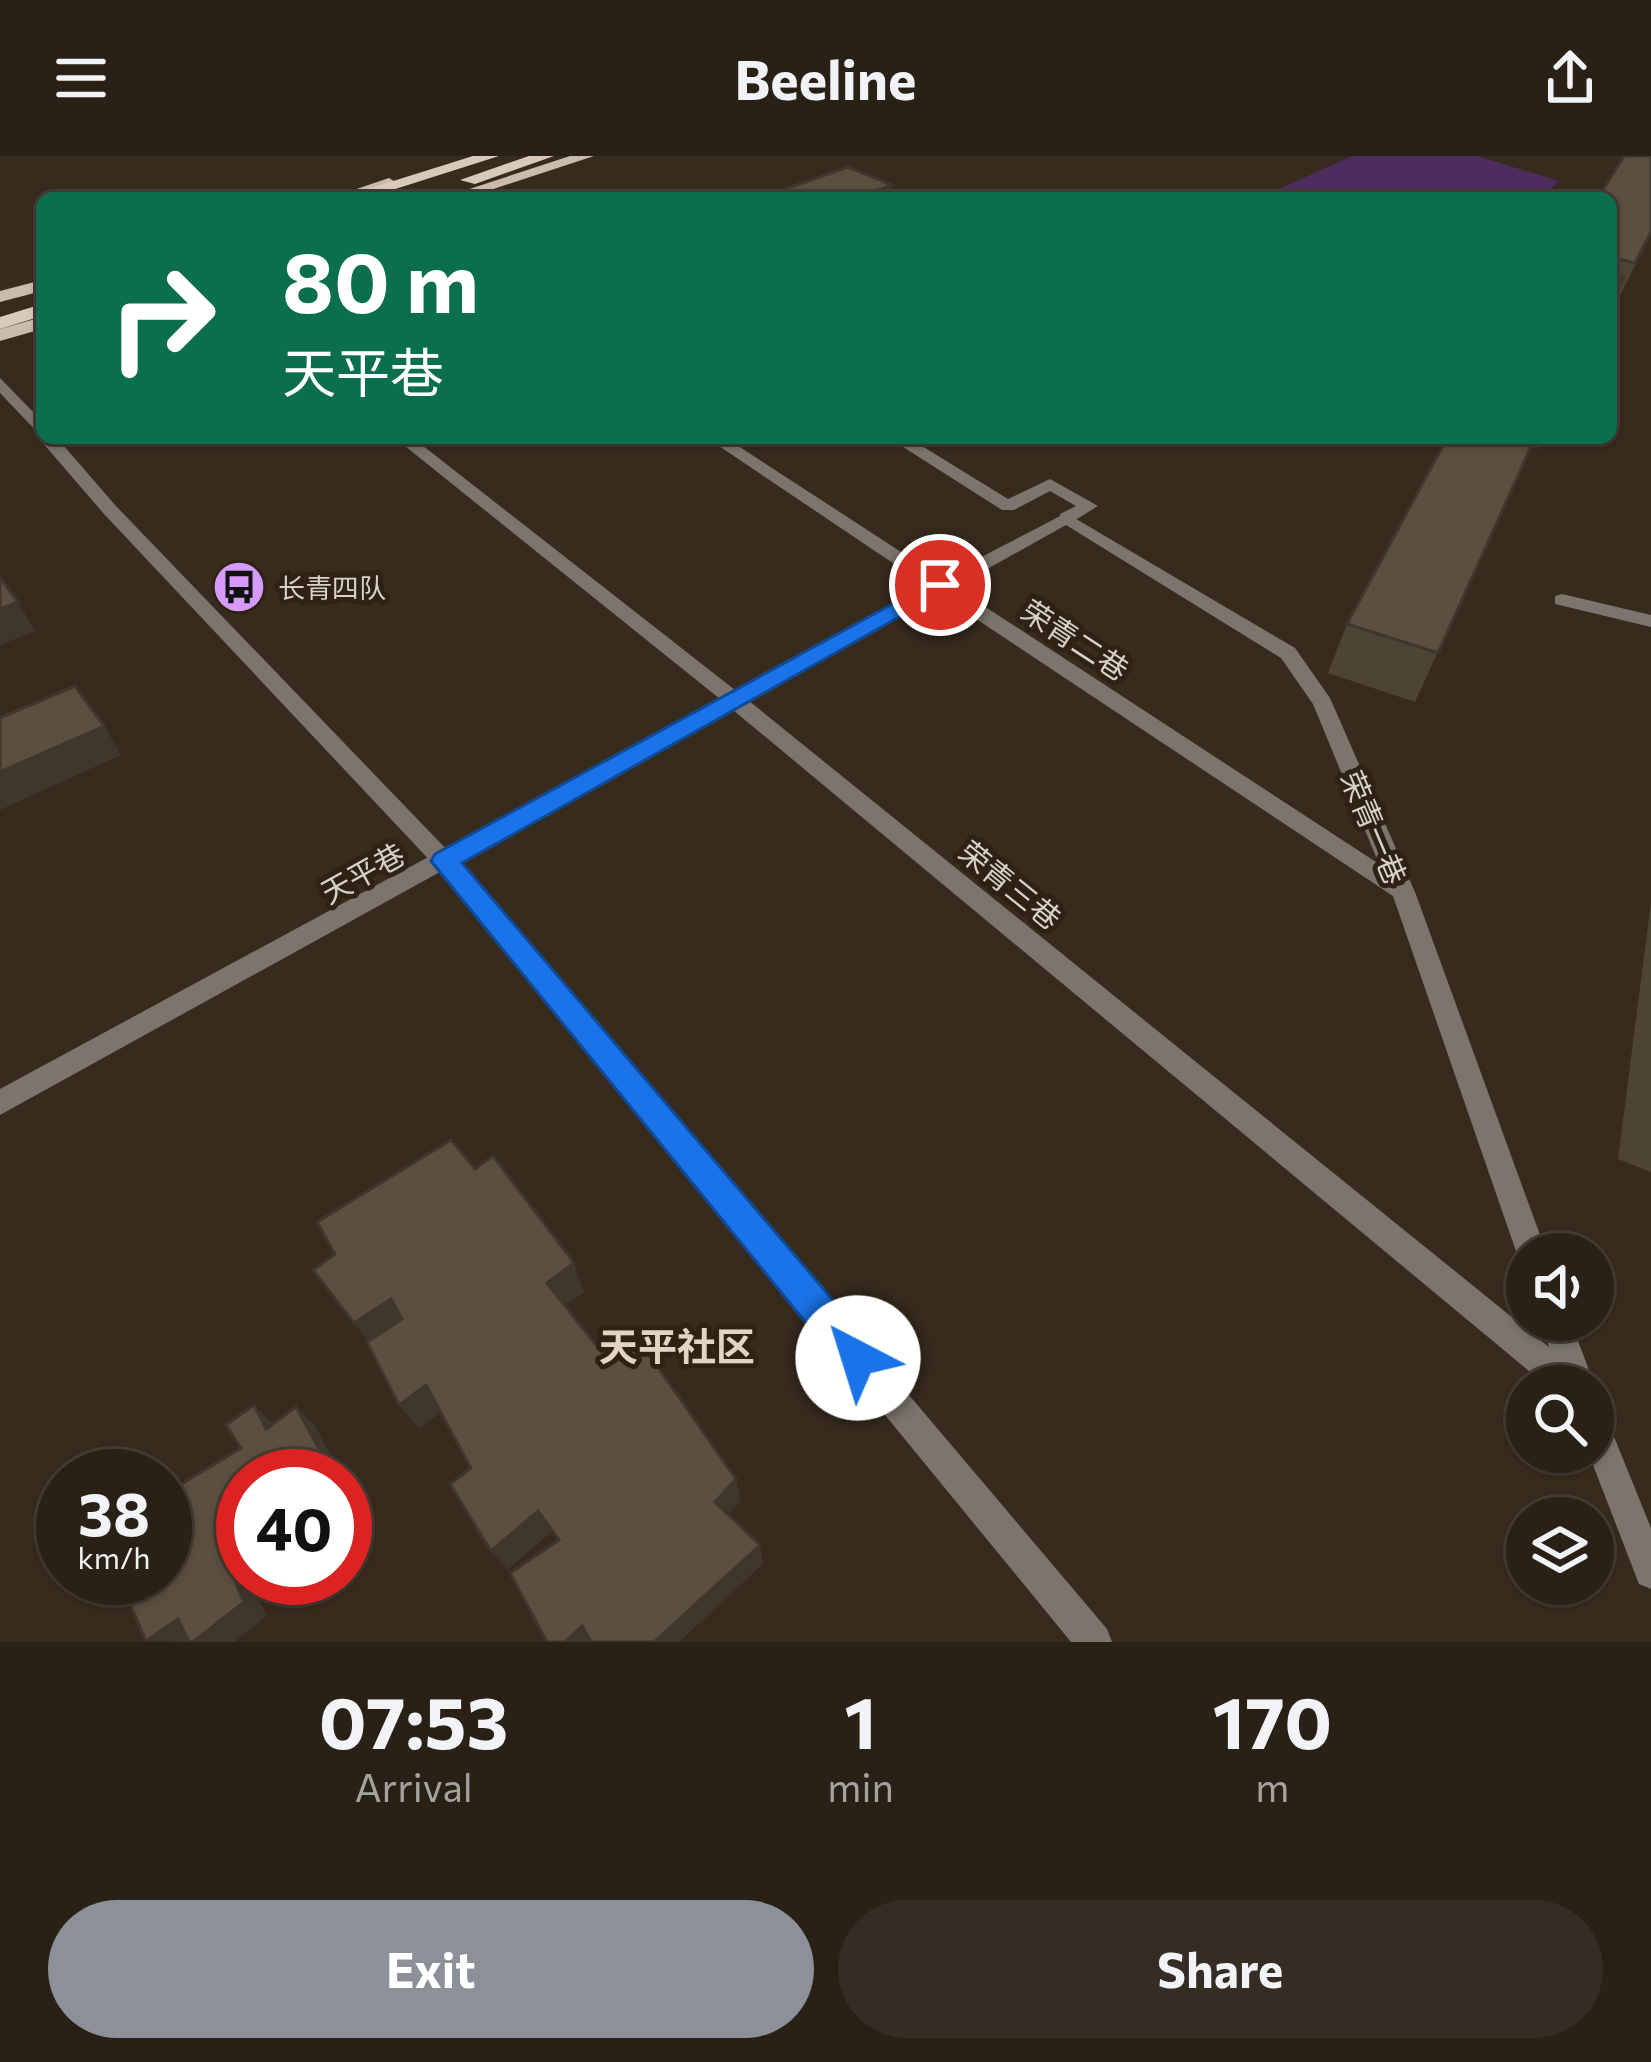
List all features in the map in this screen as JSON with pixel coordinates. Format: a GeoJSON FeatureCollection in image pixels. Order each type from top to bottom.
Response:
{"type":"FeatureCollection","features":[{"type":"Feature","properties":{"kind":"highway"},"geometry":{"type":"LineString","coordinates":[[368,192],[491,156]]}},
{"type":"Feature","properties":{"kind":"highway"},"geometry":{"type":"LineString","coordinates":[[429,192],[546,156]]}},
{"type":"Feature","properties":{"kind":"highway"},"geometry":{"type":"LineString","coordinates":[[0,299],[36,288]]}},
{"type":"Feature","properties":{"kind":"highway"},"geometry":{"type":"LineString","coordinates":[[0,323],[36,312]]}},
{"type":"Feature","properties":{"kind":"main road"},"geometry":{"type":"LineString","coordinates":[[358,192],[481,156]]}},
{"type":"Feature","properties":{"kind":"main road"},"geometry":{"type":"LineString","coordinates":[[469,192],[586,156]]}},
{"type":"Feature","properties":{"kind":"main road"},"geometry":{"type":"LineString","coordinates":[[0,335],[36,325]]}},
{"type":"Feature","properties":{"kind":"street"},"geometry":{"type":"LineString","coordinates":[[0,383],[36,425]]}},
{"type":"Feature","properties":{"kind":"street"},"geometry":{"type":"LineString","coordinates":[[53,444],[444,861],[1094,1642]]}},
{"type":"Feature","properties":{"kind":"street","name":"荣青三巷"},"geometry":{"type":"LineString","coordinates":[[411,444],[737,702],[1550,1365]]}},
{"type":"Feature","properties":{"kind":"street","name":"荣青二巷"},"geometry":{"type":"LineString","coordinates":[[724,444],[1403,892]]}},
{"type":"Feature","properties":{"kind":"street"},"geometry":{"type":"LineString","coordinates":[[907,444],[1008,506],[1049,484],[1089,506],[1066,518]]}},
{"type":"Feature","properties":{"kind":"street","name":"天平巷"},"geometry":{"type":"LineString","coordinates":[[0,1103],[1066,518]]}},
{"type":"Feature","properties":{"kind":"street","name":"荣青一巷"},"geometry":{"type":"LineString","coordinates":[[1066,518],[1288,653],[1323,703],[1403,892],[1525,1233]]}},
{"type":"Feature","properties":{"kind":"street"},"geometry":{"type":"LineString","coordinates":[[1562,600],[1651,621]]}},
{"type":"Feature","properties":{"kind":"street"},"geometry":{"type":"LineString","coordinates":[[1612,1473],[1651,1572]]}},
{"type":"Feature","properties":{"kind":"shaded area"},"geometry":{"type":"Polygon","coordinates":[[[1352,156],[1477,156],[1559,181],[1547,192],[1272,192],[1352,156]]]}},
{"type":"Feature","properties":{"kind":"building"},"geometry":{"type":"Polygon","coordinates":[[[1624,156],[1651,156],[1651,232],[1635,263],[1617,258],[1617,192],[1602,192],[1624,156]]]}},
{"type":"Feature","properties":{"kind":"building"},"geometry":{"type":"Polygon","coordinates":[[[848,167],[892,185],[873,192],[776,192],[848,167]]]}},
{"type":"Feature","properties":{"kind":"building"},"geometry":{"type":"Polygon","coordinates":[[[1444,444],[1532,444],[1438,653],[1347,624],[1444,444]]]}},
{"type":"Feature","properties":{"kind":"building"},"geometry":{"type":"Polygon","coordinates":[[[0,578],[18,602],[0,609],[0,578]]]}},
{"type":"Feature","properties":{"kind":"building"},"geometry":{"type":"Polygon","coordinates":[[[75,686],[104,726],[0,772],[0,718],[75,686]]]}},
{"type":"Feature","properties":{"kind":"building"},"geometry":{"type":"Polygon","coordinates":[[[451,1140],[475,1169],[493,1156],[574,1263],[547,1283],[611,1364],[641,1343],[736,1479],[715,1502],[760,1545],[654,1642],[591,1642],[582,1626],[565,1642],[547,1642],[510,1573],[559,1540],[538,1511],[491,1551],[450,1484],[471,1468],[426,1385],[399,1405],[367,1342],[402,1319],[391,1299],[354,1323],[313,1270],[335,1254],[317,1222],[451,1140]]]}},
{"type":"Feature","properties":{"kind":"building"},"geometry":{"type":"Polygon","coordinates":[[[254,1405],[266,1429],[296,1407],[319,1449],[239,1449],[226,1425],[254,1405]]]}},
{"type":"Feature","properties":{"kind":"building"},"geometry":{"type":"Polygon","coordinates":[[[216,1463],[216,1605],[240,1605],[193,1642],[178,1619],[146,1641],[131,1605],[192,1605],[192,1478],[216,1463]]]}},
{"type":"Feature","properties":{"kind":"place","name":"长青四队"},"geometry":{"type":"Point","coordinates":[239,587]}},
{"type":"Feature","properties":{"kind":"district","name":"天平社区"},"geometry":{"type":"Point","coordinates":[677,1345]}},
{"type":"Feature","properties":{"kind":"route"},"geometry":{"type":"LineString","coordinates":[[858,1358],[444,861],[940,585]]}}]}
